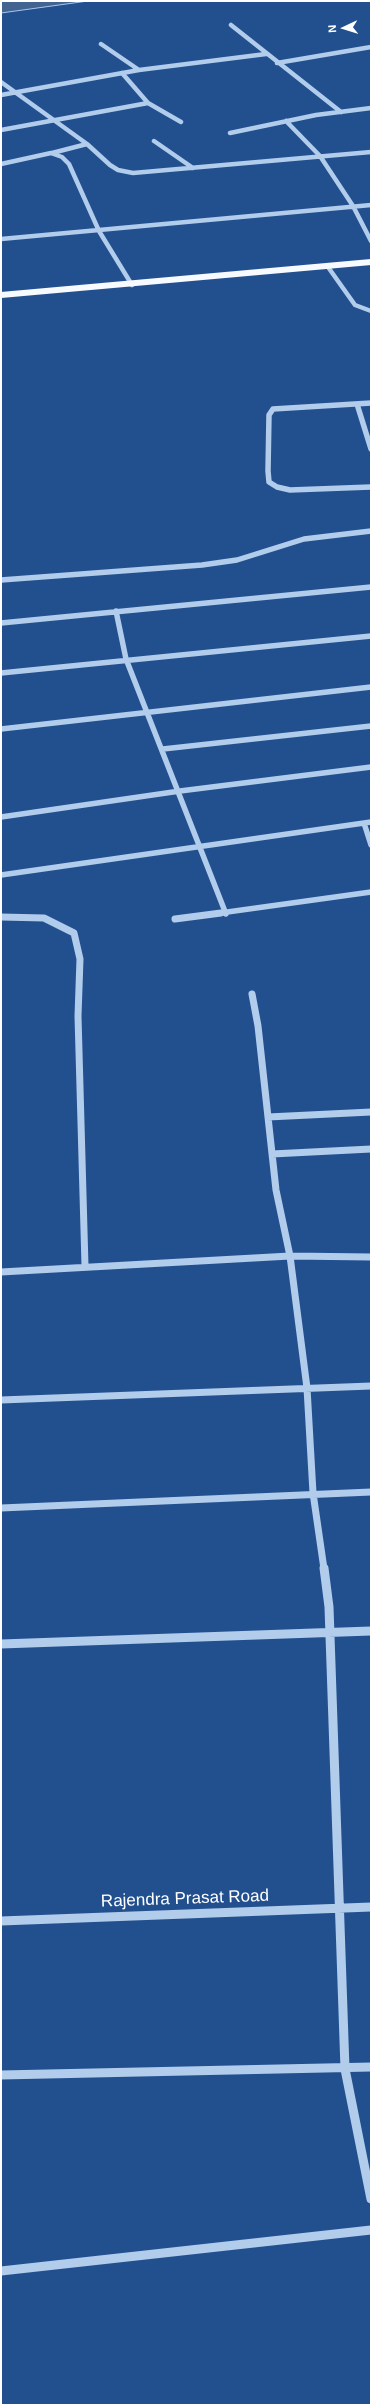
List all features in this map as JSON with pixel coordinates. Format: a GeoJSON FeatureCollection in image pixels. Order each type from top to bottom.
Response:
{"type":"FeatureCollection","features":[{"type":"Feature","properties":{"kind":"main road"},"geometry":{"type":"LineString","coordinates":[[1,295],[132,285],[371,262]]}},
{"type":"Feature","properties":{"kind":"street"},"geometry":{"type":"LineString","coordinates":[[231,25],[277,63],[341,112]]}},
{"type":"Feature","properties":{"kind":"street"},"geometry":{"type":"LineString","coordinates":[[101,44],[139,70]]}},
{"type":"Feature","properties":{"kind":"street"},"geometry":{"type":"LineString","coordinates":[[277,63],[371,47]]}},
{"type":"Feature","properties":{"kind":"street"},"geometry":{"type":"LineString","coordinates":[[1,95],[139,70],[266,54]]}},
{"type":"Feature","properties":{"kind":"street"},"geometry":{"type":"LineString","coordinates":[[122,73],[148,103],[181,122]]}},
{"type":"Feature","properties":{"kind":"street"},"geometry":{"type":"LineString","coordinates":[[1,82],[87,144],[118,170],[151,173],[371,152]]}},
{"type":"Feature","properties":{"kind":"street"},"geometry":{"type":"LineString","coordinates":[[1,130],[148,103]]}},
{"type":"Feature","properties":{"kind":"street"},"geometry":{"type":"LineString","coordinates":[[230,133],[286,121],[371,108]]}},
{"type":"Feature","properties":{"kind":"street"},"geometry":{"type":"LineString","coordinates":[[286,121],[320,156],[353,206],[371,240]]}},
{"type":"Feature","properties":{"kind":"street"},"geometry":{"type":"LineString","coordinates":[[154,141],[193,168]]}},
{"type":"Feature","properties":{"kind":"street"},"geometry":{"type":"LineString","coordinates":[[1,164],[87,144]]}},
{"type":"Feature","properties":{"kind":"street"},"geometry":{"type":"LineString","coordinates":[[51,153],[62,157],[69,164],[99,231],[132,285]]}},
{"type":"Feature","properties":{"kind":"street"},"geometry":{"type":"LineString","coordinates":[[1,239],[371,205]]}},
{"type":"Feature","properties":{"kind":"street"},"geometry":{"type":"LineString","coordinates":[[328,267],[355,305],[371,311]]}},
{"type":"Feature","properties":{"kind":"street"},"geometry":{"type":"LineString","coordinates":[[371,403],[273,409],[269,415],[269,482],[277,487],[290,490],[371,487]]}},
{"type":"Feature","properties":{"kind":"street"},"geometry":{"type":"LineString","coordinates":[[357,404],[371,448]]}},
{"type":"Feature","properties":{"kind":"street"},"geometry":{"type":"LineString","coordinates":[[1,580],[216,563],[254,556],[304,539],[371,531]]}},
{"type":"Feature","properties":{"kind":"street"},"geometry":{"type":"LineString","coordinates":[[1,623],[371,587]]}},
{"type":"Feature","properties":{"kind":"street"},"geometry":{"type":"LineString","coordinates":[[116,611],[126,658],[180,791],[226,914]]}},
{"type":"Feature","properties":{"kind":"street"},"geometry":{"type":"LineString","coordinates":[[1,673],[126,658],[371,636]]}},
{"type":"Feature","properties":{"kind":"street"},"geometry":{"type":"LineString","coordinates":[[1,728],[371,687]]}},
{"type":"Feature","properties":{"kind":"street"},"geometry":{"type":"LineString","coordinates":[[163,749],[371,726]]}},
{"type":"Feature","properties":{"kind":"street"},"geometry":{"type":"LineString","coordinates":[[1,817],[180,791],[371,767]]}},
{"type":"Feature","properties":{"kind":"street"},"geometry":{"type":"LineString","coordinates":[[1,875],[371,822]]}},
{"type":"Feature","properties":{"kind":"street"},"geometry":{"type":"LineString","coordinates":[[364,823],[371,845]]}},
{"type":"Feature","properties":{"kind":"street"},"geometry":{"type":"LineString","coordinates":[[175,920],[226,914],[371,892]]}},
{"type":"Feature","properties":{"kind":"street"},"geometry":{"type":"LineString","coordinates":[[1,917],[44,918],[74,933],[80,959],[78,1016],[85,1266]]}},
{"type":"Feature","properties":{"kind":"street"},"geometry":{"type":"LineString","coordinates":[[252,994],[258,1026],[279,1208],[290,1256],[307,1388],[312,1493],[331,1632],[345,2069],[371,2199]]}},
{"type":"Feature","properties":{"kind":"street"},"geometry":{"type":"LineString","coordinates":[[268,1117],[371,1112]]}},
{"type":"Feature","properties":{"kind":"street"},"geometry":{"type":"LineString","coordinates":[[272,1154],[371,1149]]}},
{"type":"Feature","properties":{"kind":"street"},"geometry":{"type":"LineString","coordinates":[[1,1272],[85,1266],[290,1256],[371,1257]]}},
{"type":"Feature","properties":{"kind":"street"},"geometry":{"type":"LineString","coordinates":[[1,1400],[371,1386]]}},
{"type":"Feature","properties":{"kind":"street"},"geometry":{"type":"LineString","coordinates":[[1,1508],[312,1493],[371,1492]]}},
{"type":"Feature","properties":{"kind":"street"},"geometry":{"type":"LineString","coordinates":[[1,1644],[371,1631]]}},
{"type":"Feature","properties":{"kind":"street","name":"Rajendra Prasat Road"},"geometry":{"type":"LineString","coordinates":[[1,1921],[371,1907]]}},
{"type":"Feature","properties":{"kind":"street"},"geometry":{"type":"LineString","coordinates":[[1,2075],[345,2069],[371,2067]]}},
{"type":"Feature","properties":{"kind":"street"},"geometry":{"type":"LineString","coordinates":[[1,2271],[371,2230]]}},
{"type":"Feature","properties":{"kind":"water"},"geometry":{"type":"Polygon","coordinates":[[[1,1],[88,1],[1,13],[1,1]]]}}]}
